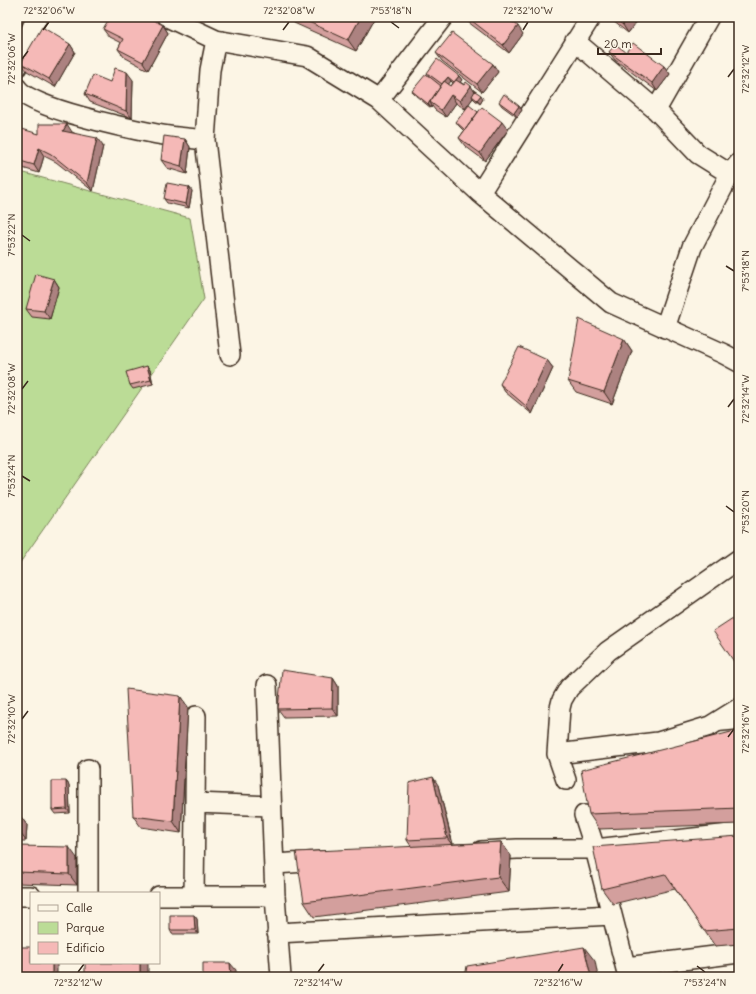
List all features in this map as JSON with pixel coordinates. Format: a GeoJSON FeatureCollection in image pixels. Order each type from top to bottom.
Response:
{"type":"FeatureCollection","features":[{"type":"Feature","properties":{"kind":"street"},"geometry":{"type":"LineString","coordinates":[[17,67],[37,17]]}},
{"type":"Feature","properties":{"kind":"street"},"geometry":{"type":"LineString","coordinates":[[167,17],[216,40],[307,56],[379,100],[480,192],[611,304],[739,362]]}},
{"type":"Feature","properties":{"kind":"street"},"geometry":{"type":"LineString","coordinates":[[379,100],[443,17]]}},
{"type":"Feature","properties":{"kind":"street"},"geometry":{"type":"LineString","coordinates":[[480,192],[574,41],[591,17]]}},
{"type":"Feature","properties":{"kind":"street"},"geometry":{"type":"LineString","coordinates":[[656,110],[709,17]]}},
{"type":"Feature","properties":{"kind":"street"},"geometry":{"type":"LineString","coordinates":[[216,40],[210,70],[205,140],[230,355]]}},
{"type":"Feature","properties":{"kind":"street"},"geometry":{"type":"LineString","coordinates":[[574,41],[656,110],[698,154],[734,168],[692,247],[665,328]]}},
{"type":"Feature","properties":{"kind":"street"},"geometry":{"type":"LineString","coordinates":[[17,88],[28,98],[66,113],[157,134],[205,140]]}},
{"type":"Feature","properties":{"kind":"street"},"geometry":{"type":"LineString","coordinates":[[566,780],[557,754],[560,708],[562,700],[569,688],[608,651],[739,559]]}},
{"type":"Feature","properties":{"kind":"street"},"geometry":{"type":"LineString","coordinates":[[266,685],[275,896],[281,977]]}},
{"type":"Feature","properties":{"kind":"street"},"geometry":{"type":"LineString","coordinates":[[557,754],[658,742],[710,726],[739,708]]}},
{"type":"Feature","properties":{"kind":"street"},"geometry":{"type":"LineString","coordinates":[[194,896],[196,716]]}},
{"type":"Feature","properties":{"kind":"street"},"geometry":{"type":"LineString","coordinates":[[88,769],[88,892]]}},
{"type":"Feature","properties":{"kind":"street"},"geometry":{"type":"LineString","coordinates":[[195,803],[271,806]]}},
{"type":"Feature","properties":{"kind":"street"},"geometry":{"type":"LineString","coordinates":[[584,815],[595,849],[627,972],[739,953]]}},
{"type":"Feature","properties":{"kind":"street"},"geometry":{"type":"LineString","coordinates":[[462,852],[517,849],[595,849],[739,833]]}},
{"type":"Feature","properties":{"kind":"street"},"geometry":{"type":"LineString","coordinates":[[274,864],[336,860]]}},
{"type":"Feature","properties":{"kind":"street"},"geometry":{"type":"LineString","coordinates":[[17,896],[30,896]]}},
{"type":"Feature","properties":{"kind":"street"},"geometry":{"type":"LineString","coordinates":[[160,896],[275,896]]}},
{"type":"Feature","properties":{"kind":"street"},"geometry":{"type":"LineString","coordinates":[[277,933],[612,915]]}},
{"type":"Feature","properties":{"kind":"lane"},"geometry":{"type":"LineString","coordinates":[[710,726],[739,724]]}},
{"type":"Feature","properties":{"kind":"green space"},"geometry":{"type":"Polygon","coordinates":[[[17,171],[190,218],[204,299],[17,567],[17,171]]]}},
{"type":"Feature","properties":{"kind":"building"},"geometry":{"type":"Polygon","coordinates":[[[110,17],[147,17],[163,25],[143,62],[118,49],[123,39],[103,29],[110,17]]]}},
{"type":"Feature","properties":{"kind":"building"},"geometry":{"type":"Polygon","coordinates":[[[298,17],[361,17],[348,40],[298,17]]]}},
{"type":"Feature","properties":{"kind":"building"},"geometry":{"type":"Polygon","coordinates":[[[467,17],[506,17],[518,26],[503,45],[467,17]]]}},
{"type":"Feature","properties":{"kind":"building"},"geometry":{"type":"Polygon","coordinates":[[[612,17],[629,17],[623,25],[612,17]]]}},
{"type":"Feature","properties":{"kind":"building"},"geometry":{"type":"Polygon","coordinates":[[[42,27],[70,44],[49,79],[21,63],[42,27]]]}},
{"type":"Feature","properties":{"kind":"building"},"geometry":{"type":"Polygon","coordinates":[[[452,33],[493,64],[477,84],[436,53],[452,33]]]}},
{"type":"Feature","properties":{"kind":"building"},"geometry":{"type":"Polygon","coordinates":[[[633,43],[664,66],[652,83],[609,52],[615,44],[626,52],[633,43]]]}},
{"type":"Feature","properties":{"kind":"building"},"geometry":{"type":"Polygon","coordinates":[[[437,59],[459,76],[454,82],[448,77],[442,84],[427,73],[437,59]]]}},
{"type":"Feature","properties":{"kind":"building"},"geometry":{"type":"Polygon","coordinates":[[[115,68],[127,72],[126,111],[85,94],[93,75],[110,82],[115,68]]]}},
{"type":"Feature","properties":{"kind":"building"},"geometry":{"type":"Polygon","coordinates":[[[426,74],[441,86],[428,104],[412,91],[426,74]]]}},
{"type":"Feature","properties":{"kind":"building"},"geometry":{"type":"Polygon","coordinates":[[[456,80],[464,85],[466,82],[471,86],[460,101],[451,95],[441,110],[430,102],[444,81],[451,86],[456,80]]]}},
{"type":"Feature","properties":{"kind":"building"},"geometry":{"type":"Polygon","coordinates":[[[475,91],[481,95],[477,100],[472,96],[475,91]]]}},
{"type":"Feature","properties":{"kind":"building"},"geometry":{"type":"Polygon","coordinates":[[[504,94],[519,106],[514,113],[499,102],[504,94]]]}},
{"type":"Feature","properties":{"kind":"building"},"geometry":{"type":"Polygon","coordinates":[[[469,105],[478,112],[465,130],[456,122],[469,105]]]}},
{"type":"Feature","properties":{"kind":"building"},"geometry":{"type":"Polygon","coordinates":[[[482,107],[502,122],[480,153],[459,138],[482,107]]]}},
{"type":"Feature","properties":{"kind":"building"},"geometry":{"type":"Polygon","coordinates":[[[39,124],[67,124],[63,131],[97,138],[87,183],[51,154],[39,148],[34,165],[17,160],[17,147],[22,129],[39,134],[39,124]]]}},
{"type":"Feature","properties":{"kind":"building"},"geometry":{"type":"Polygon","coordinates":[[[164,136],[185,139],[181,166],[161,160],[164,136]]]}},
{"type":"Feature","properties":{"kind":"building"},"geometry":{"type":"Polygon","coordinates":[[[167,183],[189,187],[186,204],[164,199],[167,183]]]}},
{"type":"Feature","properties":{"kind":"building"},"geometry":{"type":"Polygon","coordinates":[[[36,274],[54,279],[44,311],[26,309],[36,274]]]}},
{"type":"Feature","properties":{"kind":"building"},"geometry":{"type":"Polygon","coordinates":[[[579,319],[624,339],[604,392],[568,381],[579,319]]]}},
{"type":"Feature","properties":{"kind":"building"},"geometry":{"type":"Polygon","coordinates":[[[519,347],[547,360],[526,406],[500,384],[519,347]]]}},
{"type":"Feature","properties":{"kind":"building"},"geometry":{"type":"Polygon","coordinates":[[[147,366],[151,380],[130,385],[126,372],[147,366]]]}},
{"type":"Feature","properties":{"kind":"building"},"geometry":{"type":"Polygon","coordinates":[[[739,614],[739,660],[735,663],[713,631],[739,614]]]}},
{"type":"Feature","properties":{"kind":"building"},"geometry":{"type":"Polygon","coordinates":[[[282,670],[333,678],[332,708],[278,709],[282,670]]]}},
{"type":"Feature","properties":{"kind":"building"},"geometry":{"type":"Polygon","coordinates":[[[126,689],[180,696],[173,821],[133,816],[126,689]]]}},
{"type":"Feature","properties":{"kind":"building"},"geometry":{"type":"Polygon","coordinates":[[[739,730],[739,808],[589,814],[581,770],[739,730]]]}},
{"type":"Feature","properties":{"kind":"building"},"geometry":{"type":"Polygon","coordinates":[[[433,777],[447,838],[407,840],[409,783],[433,777]]]}},
{"type":"Feature","properties":{"kind":"building"},"geometry":{"type":"Polygon","coordinates":[[[52,781],[66,781],[67,809],[52,810],[52,781]]]}},
{"type":"Feature","properties":{"kind":"building"},"geometry":{"type":"Polygon","coordinates":[[[17,817],[21,817],[21,834],[17,833],[17,817]]]}},
{"type":"Feature","properties":{"kind":"building"},"geometry":{"type":"Polygon","coordinates":[[[739,836],[739,928],[704,931],[665,874],[602,889],[593,847],[739,836]]]}},
{"type":"Feature","properties":{"kind":"building"},"geometry":{"type":"Polygon","coordinates":[[[501,842],[498,877],[304,902],[296,852],[501,842]]]}},
{"type":"Feature","properties":{"kind":"building"},"geometry":{"type":"Polygon","coordinates":[[[17,846],[69,847],[69,874],[17,872],[17,846]]]}},
{"type":"Feature","properties":{"kind":"building"},"geometry":{"type":"Polygon","coordinates":[[[170,915],[194,915],[195,930],[170,930],[170,915]]]}},
{"type":"Feature","properties":{"kind":"building"},"geometry":{"type":"Polygon","coordinates":[[[17,947],[30,947],[30,964],[52,964],[52,977],[17,977],[17,947]]]}},
{"type":"Feature","properties":{"kind":"building"},"geometry":{"type":"Polygon","coordinates":[[[584,947],[591,977],[465,977],[467,966],[584,947]]]}},
{"type":"Feature","properties":{"kind":"building"},"geometry":{"type":"Polygon","coordinates":[[[203,963],[230,963],[231,977],[203,977],[203,963]]]}},
{"type":"Feature","properties":{"kind":"building"},"geometry":{"type":"Polygon","coordinates":[[[85,964],[140,964],[140,977],[85,977],[85,964]]]}}]}
